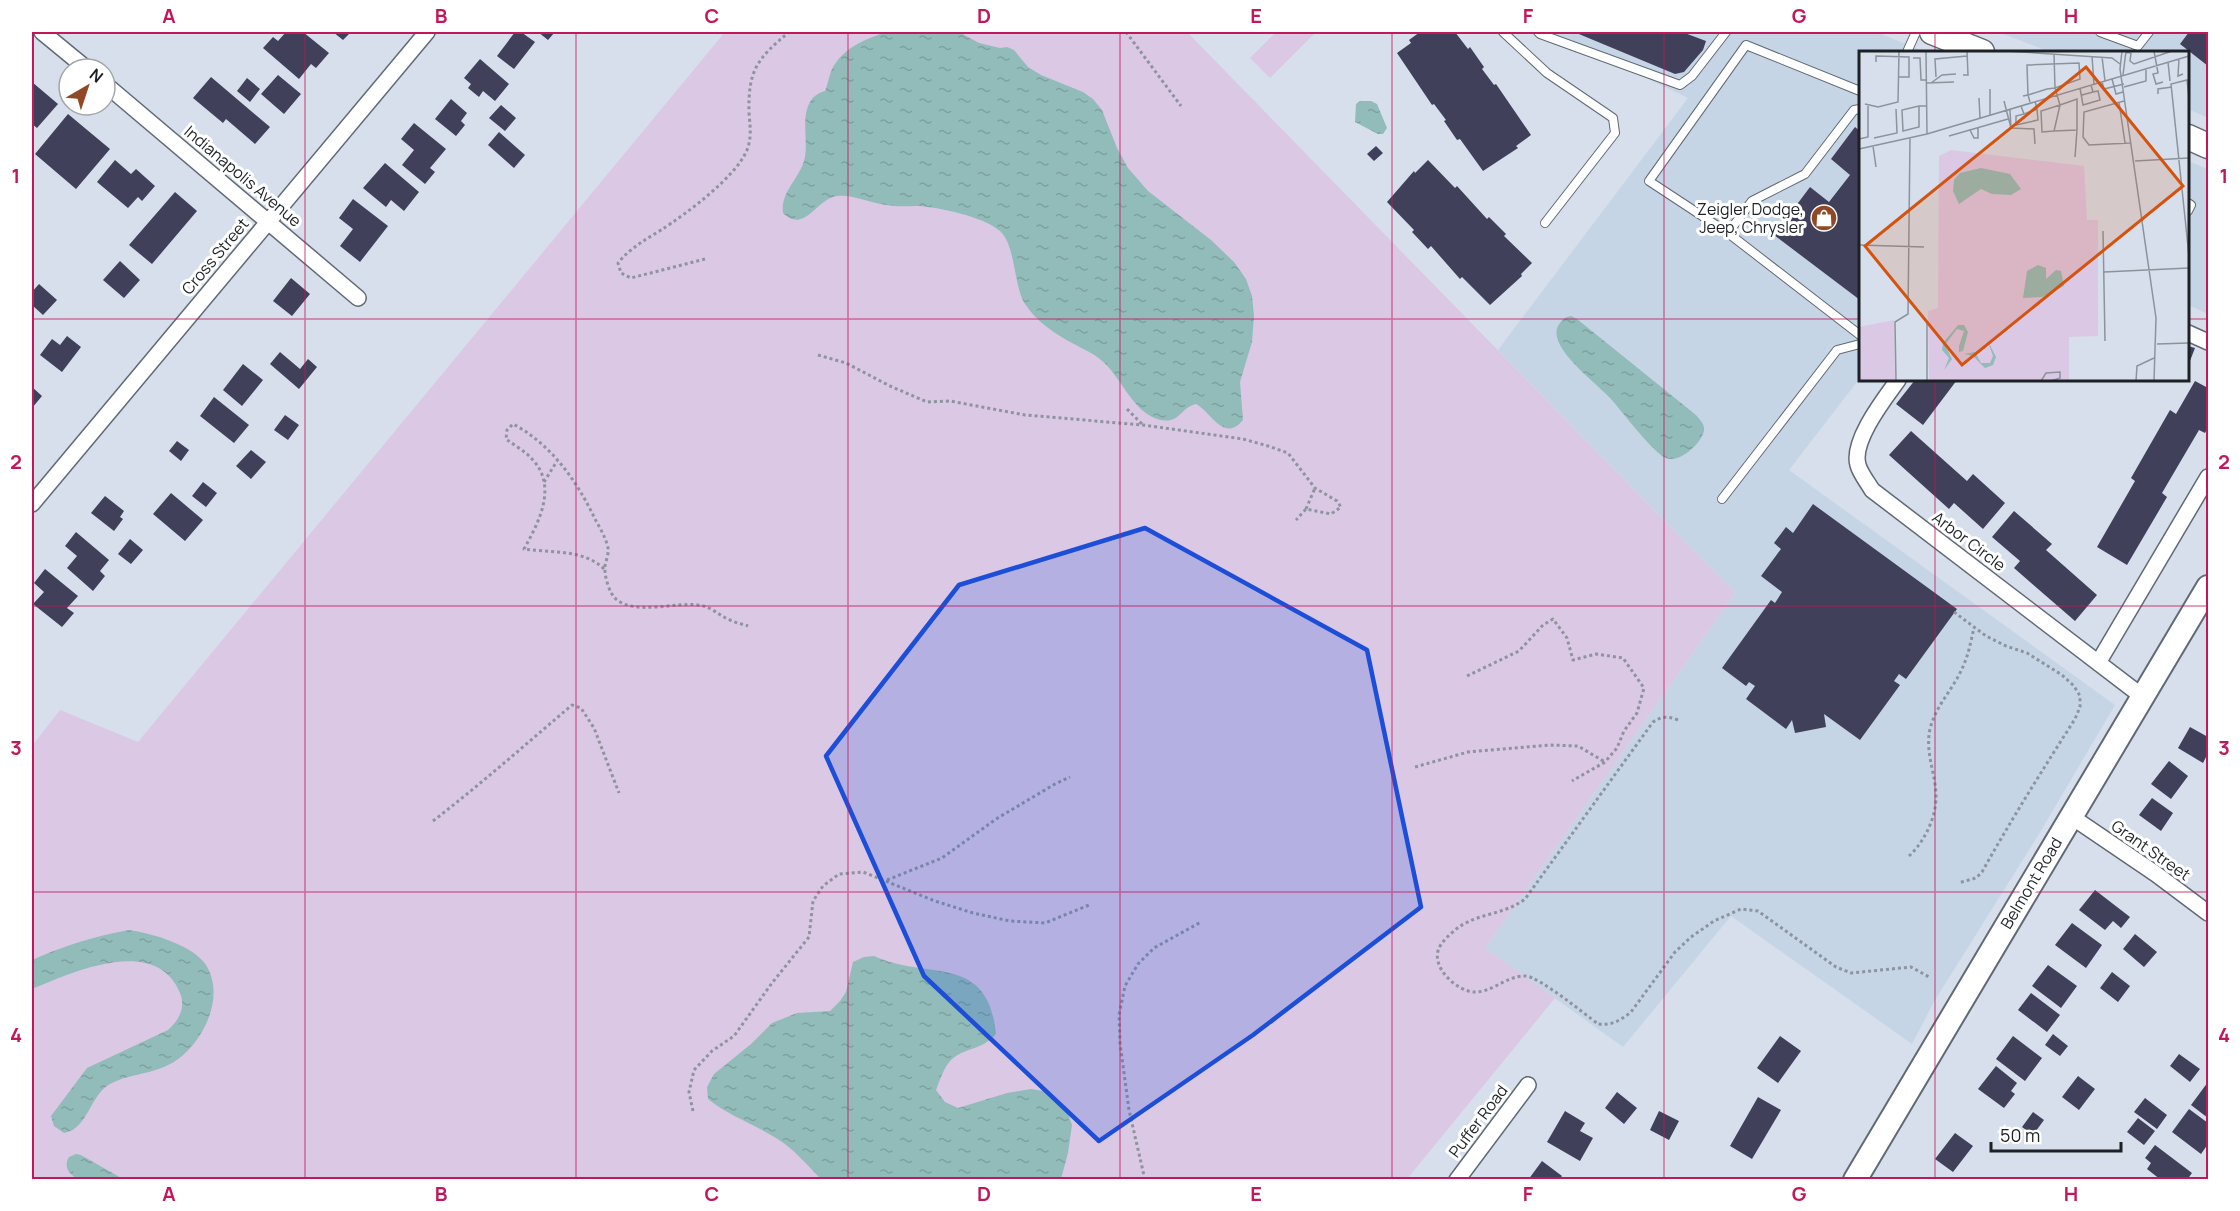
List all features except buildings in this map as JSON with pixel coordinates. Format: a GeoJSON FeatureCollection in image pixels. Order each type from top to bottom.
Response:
{"type":"FeatureCollection","features":[{"type":"Feature","properties":{"kind":"main road"},"geometry":{"type":"LineString","coordinates":[[1932,32],[1980,51]]}},
{"type":"Feature","properties":{"kind":"main road","name":"Belmont Road"},"geometry":{"type":"LineString","coordinates":[[1855,1179],[2208,587]]}},
{"type":"Feature","properties":{"kind":"street"},"geometry":{"type":"LineString","coordinates":[[42,32],[72,57]]}},
{"type":"Feature","properties":{"kind":"street","name":"Cross Street"},"geometry":{"type":"LineString","coordinates":[[32,504],[427,32]]}},
{"type":"Feature","properties":{"kind":"street","name":"Indianapolis Avenue"},"geometry":{"type":"LineString","coordinates":[[117,94],[358,298]]}},
{"type":"Feature","properties":{"kind":"street"},"geometry":{"type":"LineString","coordinates":[[2189,334],[2208,342]]}},
{"type":"Feature","properties":{"kind":"street","name":"Arbor Circle"},"geometry":{"type":"LineString","coordinates":[[1897,381],[1872,416],[1859,447],[1857,464],[1872,490],[2143,697]]}},
{"type":"Feature","properties":{"kind":"street"},"geometry":{"type":"LineString","coordinates":[[2098,663],[2208,477]]}},
{"type":"Feature","properties":{"kind":"street","name":"Grant Street"},"geometry":{"type":"LineString","coordinates":[[2072,817],[2156,874],[2208,913]]}},
{"type":"Feature","properties":{"kind":"street","name":"Puffer Road"},"geometry":{"type":"LineString","coordinates":[[1457,1179],[1528,1085]]}},
{"type":"Feature","properties":{"kind":"lane"},"geometry":{"type":"LineString","coordinates":[[1503,32],[1547,73],[1612,118],[1615,132],[1545,223]]}},
{"type":"Feature","properties":{"kind":"lane"},"geometry":{"type":"LineString","coordinates":[[1538,32],[1680,85],[1692,76],[1726,32]]}},
{"type":"Feature","properties":{"kind":"lane"},"geometry":{"type":"LineString","coordinates":[[1907,51],[1916,32]]}},
{"type":"Feature","properties":{"kind":"lane"},"geometry":{"type":"LineString","coordinates":[[2100,32],[2138,46],[2149,32]]}},
{"type":"Feature","properties":{"kind":"lane"},"geometry":{"type":"LineString","coordinates":[[1859,91],[1746,45],[1649,181],[1728,233],[1859,333]]}},
{"type":"Feature","properties":{"kind":"lane"},"geometry":{"type":"LineString","coordinates":[[1728,233],[1752,201],[1805,174],[1854,110],[1859,109]]}},
{"type":"Feature","properties":{"kind":"lane"},"geometry":{"type":"LineString","coordinates":[[1722,499],[1837,350],[1859,344]]}},
{"type":"Feature","properties":{"kind":"path"},"geometry":{"type":"LineString","coordinates":[[705,259],[631,278],[621,273],[618,263],[627,251],[688,211],[733,172],[747,150],[752,132],[750,113],[752,76],[756,65],[766,52],[789,32]]}},
{"type":"Feature","properties":{"kind":"path"},"geometry":{"type":"LineString","coordinates":[[1126,32],[1181,106]]}},
{"type":"Feature","properties":{"kind":"path"},"geometry":{"type":"LineString","coordinates":[[818,355],[846,363],[927,402],[950,401],[1025,415],[1143,425],[1243,440],[1288,453],[1315,489],[1336,501],[1341,507],[1331,514],[1306,509]]}},
{"type":"Feature","properties":{"kind":"path"},"geometry":{"type":"LineString","coordinates":[[1127,409],[1143,425]]}},
{"type":"Feature","properties":{"kind":"path"},"geometry":{"type":"LineString","coordinates":[[604,570],[609,550],[584,496],[572,477],[557,461],[527,432],[513,424],[507,430],[506,439],[532,459],[541,471],[544,482],[540,519],[524,549],[581,555],[596,561],[604,570],[612,593],[617,600],[633,605],[659,608],[684,604],[700,605],[713,609],[729,620],[748,626]]}},
{"type":"Feature","properties":{"kind":"path"},"geometry":{"type":"LineString","coordinates":[[544,482],[557,461]]}},
{"type":"Feature","properties":{"kind":"path"},"geometry":{"type":"LineString","coordinates":[[1296,519],[1306,509],[1315,489]]}},
{"type":"Feature","properties":{"kind":"path"},"geometry":{"type":"LineString","coordinates":[[1954,612],[1974,628],[2007,646],[2027,652],[2055,670],[2074,686],[2080,696],[2080,707],[2028,790],[2021,807],[1982,872],[1976,878],[1958,883]]}},
{"type":"Feature","properties":{"kind":"path"},"geometry":{"type":"LineString","coordinates":[[1467,676],[1519,651],[1543,625],[1553,619],[1567,638],[1573,660],[1596,654],[1623,658],[1644,688],[1637,713],[1624,731],[1617,748],[1605,762],[1572,781]]}},
{"type":"Feature","properties":{"kind":"path"},"geometry":{"type":"LineString","coordinates":[[1909,856],[1918,847],[1932,818],[1936,795],[1928,747],[1930,730],[1936,709],[1964,665],[1974,628]]}},
{"type":"Feature","properties":{"kind":"path"},"geometry":{"type":"LineString","coordinates":[[433,821],[572,705],[581,708],[594,728],[619,794]]}},
{"type":"Feature","properties":{"kind":"path"},"geometry":{"type":"LineString","coordinates":[[1678,720],[1661,717],[1653,722],[1525,899],[1508,908],[1471,920],[1445,939],[1438,951],[1438,964],[1447,978],[1461,988],[1473,992],[1489,990],[1513,979],[1527,976],[1544,985],[1598,1024],[1607,1025],[1622,1020],[1631,1012],[1675,952],[1691,937],[1714,921],[1740,909],[1758,911],[1836,967],[1851,973],[1911,967],[1931,978]]}},
{"type":"Feature","properties":{"kind":"path"},"geometry":{"type":"LineString","coordinates":[[1415,767],[1468,752],[1550,745],[1578,746],[1605,762]]}},
{"type":"Feature","properties":{"kind":"path"},"geometry":{"type":"LineString","coordinates":[[885,880],[942,858],[996,819],[1070,777]]}},
{"type":"Feature","properties":{"kind":"path"},"geometry":{"type":"LineString","coordinates":[[693,1111],[689,1092],[694,1070],[712,1051],[734,1036],[809,937],[813,901],[823,886],[839,874],[864,872],[963,910],[1010,921],[1045,923],[1089,905]]}},
{"type":"Feature","properties":{"kind":"path"},"geometry":{"type":"LineString","coordinates":[[1145,1179],[1129,1110],[1120,1043],[1119,1015],[1125,986],[1138,964],[1154,948],[1201,922]]}},
{"type":"Feature","properties":{"kind":"highlighted area"},"geometry":{"type":"Polygon","coordinates":[[[1145,528],[1367,650],[1421,907],[1253,1035],[1099,1141],[924,976],[826,756],[959,585],[1145,528]]]}},
{"type":"Feature","properties":{"kind":"shaded area"},"geometry":{"type":"Polygon","coordinates":[[[725,32],[1187,32],[1735,593],[1485,948],[1555,998],[1407,1179],[32,1179],[32,746],[60,710],[138,742],[725,32]]]}},
{"type":"Feature","properties":{"kind":"shaded area"},"geometry":{"type":"Polygon","coordinates":[[[1276,32],[1311,32],[1314,34],[1270,78],[1250,58],[1276,32]]]}},
{"type":"Feature","properties":{"kind":"shaded area"},"geometry":{"type":"Polygon","coordinates":[[[1548,32],[1876,32],[1924,51],[1859,51],[1859,379],[1789,470],[2115,705],[2039,834],[1935,1000],[1912,1044],[1731,916],[1623,1047],[1485,948],[1735,593],[1498,350],[1688,98],[1548,32]]]}},
{"type":"Feature","properties":{"kind":"shaded area"},"geometry":{"type":"Polygon","coordinates":[[[1998,32],[2208,32],[2208,118],[2189,109],[2189,51],[2047,51],[1998,32]]]}},
{"type":"Feature","properties":{"kind":"shaded area"},"geometry":{"type":"Polygon","coordinates":[[[2189,161],[2208,169],[2208,314],[2189,305],[2189,161]]]}},
{"type":"Feature","properties":{"kind":"water"},"geometry":{"type":"Polygon","coordinates":[[[887,32],[959,32],[979,43],[1000,48],[1007,47],[1014,50],[1028,67],[1041,75],[1083,92],[1093,99],[1102,110],[1117,148],[1128,168],[1148,191],[1211,240],[1234,262],[1246,279],[1252,296],[1254,316],[1252,342],[1240,382],[1243,420],[1236,426],[1224,427],[1196,404],[1170,420],[1165,421],[1148,415],[1133,401],[1115,375],[1101,360],[1053,332],[1030,310],[1021,296],[1012,255],[1005,238],[1000,231],[983,221],[937,208],[890,206],[843,196],[830,198],[798,220],[783,213],[785,198],[805,157],[805,122],[810,102],[825,91],[833,67],[846,52],[865,40],[887,32]]]}},
{"type":"Feature","properties":{"kind":"water"},"geometry":{"type":"Polygon","coordinates":[[[1360,101],[1371,101],[1377,104],[1387,128],[1383,134],[1378,134],[1355,122],[1356,104],[1360,101]]]}},
{"type":"Feature","properties":{"kind":"water"},"geometry":{"type":"Polygon","coordinates":[[[1571,316],[1696,415],[1703,424],[1704,431],[1699,442],[1689,452],[1671,459],[1660,455],[1610,398],[1573,363],[1564,352],[1556,332],[1562,320],[1571,316]]]}},
{"type":"Feature","properties":{"kind":"water"},"geometry":{"type":"Polygon","coordinates":[[[129,930],[171,941],[200,958],[206,965],[214,989],[210,1015],[198,1038],[182,1056],[165,1067],[110,1084],[97,1096],[79,1125],[64,1133],[54,1126],[51,1116],[87,1068],[168,1030],[182,1009],[182,998],[168,975],[153,965],[133,961],[112,962],[91,967],[32,989],[32,960],[79,942],[129,930]]]}},
{"type":"Feature","properties":{"kind":"water"},"geometry":{"type":"Polygon","coordinates":[[[874,956],[894,963],[952,974],[968,980],[981,991],[991,1008],[996,1034],[985,1043],[951,1060],[936,1090],[945,1102],[958,1108],[1007,1093],[1031,1089],[1049,1092],[1066,1108],[1072,1125],[1061,1179],[821,1179],[783,1142],[708,1099],[707,1087],[714,1074],[751,1044],[772,1023],[797,1013],[830,1011],[846,992],[853,962],[874,956]]]}},
{"type":"Feature","properties":{"kind":"water"},"geometry":{"type":"Polygon","coordinates":[[[76,1154],[123,1179],[77,1179],[67,1167],[69,1157],[76,1154]]]}},
{"type":"Feature","properties":{"kind":"place","name":"Zeigler Dodge, Jeep, Chrysler"},"geometry":{"type":"Point","coordinates":[1824,218]}}]}
